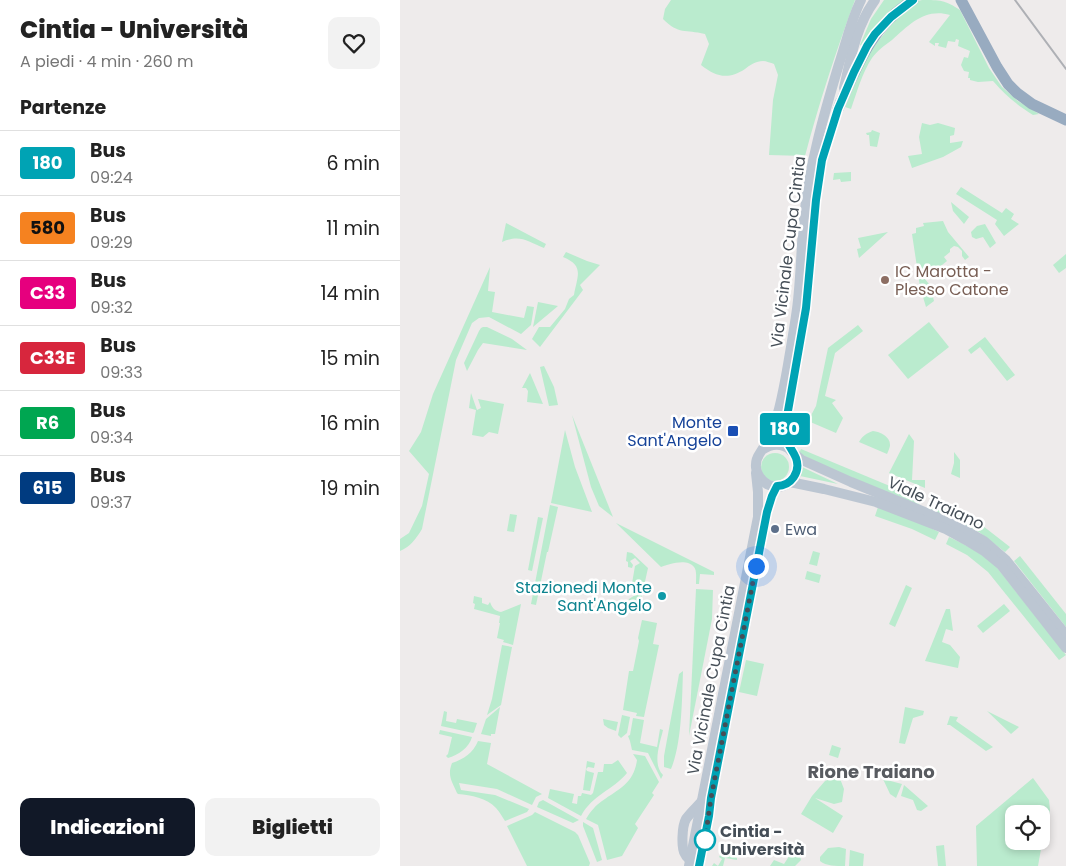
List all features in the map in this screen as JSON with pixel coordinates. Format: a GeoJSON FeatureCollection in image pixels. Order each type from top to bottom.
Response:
{"type":"FeatureCollection","features":[{"type":"Feature","properties":{"kind":"highway"},"geometry":{"type":"LineString","coordinates":[[838,109],[870,41],[891,17],[913,0]]}},
{"type":"Feature","properties":{"kind":"highway"},"geometry":{"type":"LineString","coordinates":[[960,0],[1004,79],[1021,97],[1066,120]]}},
{"type":"Feature","properties":{"kind":"main road","name":"Via Vicinale Cupa Cintia"},"geometry":{"type":"LineString","coordinates":[[762,450],[775,426],[782,398],[797,308],[804,218],[813,160],[853,18],[861,0]]}},
{"type":"Feature","properties":{"kind":"main road","name":"Via Vicinale Cupa Cintia"},"geometry":{"type":"LineString","coordinates":[[792,451],[784,435],[806,308],[812,231],[822,160],[838,109],[856,38],[863,19],[875,0]]}},
{"type":"Feature","properties":{"kind":"main road"},"geometry":{"type":"LineString","coordinates":[[804,218],[813,223],[812,231]]}},
{"type":"Feature","properties":{"kind":"main road"},"geometry":{"type":"LineString","coordinates":[[774,445],[783,446],[792,451],[797,459],[798,467],[796,475],[790,482],[782,486],[772,486],[759,477],[756,463],[757,456],[762,450],[774,445]]}},
{"type":"Feature","properties":{"kind":"main road","name":"Viale Traiano"},"geometry":{"type":"LineString","coordinates":[[792,451],[802,460],[948,526],[966,540],[1003,562],[1066,635]]}},
{"type":"Feature","properties":{"kind":"main road","name":"Via Vicinale Cupa Cintia"},"geometry":{"type":"LineString","coordinates":[[700,806],[758,516],[756,470]]}},
{"type":"Feature","properties":{"kind":"main road","name":"Viale Traiano"},"geometry":{"type":"LineString","coordinates":[[790,482],[919,514]]}},
{"type":"Feature","properties":{"kind":"main road","name":"Via Vicinale Cupa Cintia"},"geometry":{"type":"LineString","coordinates":[[693,864],[709,816],[767,512],[777,486]]}},
{"type":"Feature","properties":{"kind":"main road","name":"Viale Traiano"},"geometry":{"type":"LineString","coordinates":[[1003,562],[1066,648]]}},
{"type":"Feature","properties":{"kind":"main road"},"geometry":{"type":"LineString","coordinates":[[693,864],[684,854],[682,844],[684,823],[700,806],[709,816]]}},
{"type":"Feature","properties":{"kind":"green space"},"geometry":{"type":"Polygon","coordinates":[[[671,0],[855,0],[828,77],[805,156],[769,155],[773,100],[778,75],[774,64],[764,61],[758,62],[728,76],[722,76],[706,69],[701,65],[709,44],[705,34],[682,31],[663,19],[665,9],[671,0]]]}},
{"type":"Feature","properties":{"kind":"green space"},"geometry":{"type":"Polygon","coordinates":[[[884,0],[905,0],[862,46],[860,45],[871,19],[884,0]]]}},
{"type":"Feature","properties":{"kind":"green space"},"geometry":{"type":"Polygon","coordinates":[[[922,0],[942,1],[960,10],[989,68],[1002,87],[1018,101],[1039,114],[1033,115],[1021,107],[993,81],[978,82],[970,80],[968,78],[969,72],[964,71],[961,65],[964,57],[968,58],[970,51],[958,46],[959,40],[956,39],[955,42],[948,41],[946,48],[938,46],[939,43],[935,43],[935,46],[929,42],[950,15],[941,13],[918,19],[879,51],[865,70],[851,109],[845,107],[868,54],[899,15],[922,0]]]}},
{"type":"Feature","properties":{"kind":"green space"},"geometry":{"type":"Polygon","coordinates":[[[922,123],[930,125],[938,123],[955,128],[954,135],[950,136],[950,143],[963,141],[961,147],[943,157],[912,168],[908,156],[922,154],[919,137],[922,123]]]}},
{"type":"Feature","properties":{"kind":"green space"},"geometry":{"type":"Polygon","coordinates":[[[872,130],[880,133],[877,147],[870,146],[869,135],[866,133],[872,130]]]}},
{"type":"Feature","properties":{"kind":"green space"},"geometry":{"type":"Polygon","coordinates":[[[851,172],[851,181],[841,182],[840,179],[833,180],[834,173],[851,172]]]}},
{"type":"Feature","properties":{"kind":"green space"},"geometry":{"type":"Polygon","coordinates":[[[961,187],[1002,213],[1006,208],[1014,214],[1011,219],[1019,224],[1004,236],[995,224],[997,220],[956,194],[961,187]]]}},
{"type":"Feature","properties":{"kind":"green space"},"geometry":{"type":"Polygon","coordinates":[[[951,202],[969,217],[964,224],[953,211],[951,202]]]}},
{"type":"Feature","properties":{"kind":"green space"},"geometry":{"type":"Polygon","coordinates":[[[943,221],[948,232],[969,257],[965,260],[962,256],[962,251],[954,246],[944,257],[947,261],[927,277],[923,271],[920,273],[929,284],[925,291],[928,296],[933,297],[934,301],[926,307],[920,287],[912,234],[916,233],[916,228],[924,226],[923,223],[943,221]]]}},
{"type":"Feature","properties":{"kind":"green space"},"geometry":{"type":"Polygon","coordinates":[[[506,223],[546,244],[544,248],[519,239],[502,242],[506,223]]]}},
{"type":"Feature","properties":{"kind":"green space"},"geometry":{"type":"Polygon","coordinates":[[[985,224],[996,243],[990,248],[983,237],[976,239],[972,237],[971,232],[977,226],[985,224]]]}},
{"type":"Feature","properties":{"kind":"green space"},"geometry":{"type":"Polygon","coordinates":[[[888,232],[859,258],[857,249],[861,248],[858,238],[888,232]]]}},
{"type":"Feature","properties":{"kind":"green space"},"geometry":{"type":"Polygon","coordinates":[[[566,252],[600,265],[580,285],[583,290],[540,347],[532,339],[539,327],[550,327],[565,309],[569,299],[574,295],[578,272],[570,260],[563,257],[566,252]]]}},
{"type":"Feature","properties":{"kind":"green space"},"geometry":{"type":"Polygon","coordinates":[[[1066,254],[1066,268],[1059,273],[1053,265],[1066,254]]]}},
{"type":"Feature","properties":{"kind":"green space"},"geometry":{"type":"Polygon","coordinates":[[[490,267],[488,291],[495,292],[492,312],[524,318],[527,306],[534,307],[531,325],[521,334],[489,317],[479,318],[472,323],[456,360],[422,529],[407,547],[400,551],[400,539],[409,533],[422,506],[429,474],[409,451],[421,432],[433,394],[490,267]]]}},
{"type":"Feature","properties":{"kind":"green space"},"geometry":{"type":"Polygon","coordinates":[[[538,302],[558,306],[533,327],[538,302]]]}},
{"type":"Feature","properties":{"kind":"green space"},"geometry":{"type":"Polygon","coordinates":[[[929,322],[949,347],[908,379],[888,355],[929,322]]]}},
{"type":"Feature","properties":{"kind":"green space"},"geometry":{"type":"Polygon","coordinates":[[[858,325],[863,331],[835,353],[825,396],[836,400],[832,403],[843,418],[836,433],[808,421],[816,406],[828,348],[858,325]]]}},
{"type":"Feature","properties":{"kind":"green space"},"geometry":{"type":"Polygon","coordinates":[[[483,327],[487,327],[512,339],[527,350],[483,343],[467,371],[464,363],[479,331],[483,327]]]}},
{"type":"Feature","properties":{"kind":"green space"},"geometry":{"type":"Polygon","coordinates":[[[985,337],[1015,375],[1007,381],[980,347],[971,354],[968,350],[985,337]]]}},
{"type":"Feature","properties":{"kind":"green space"},"geometry":{"type":"Polygon","coordinates":[[[544,366],[554,387],[558,405],[549,406],[540,367],[544,366]]]}},
{"type":"Feature","properties":{"kind":"green space"},"geometry":{"type":"Polygon","coordinates":[[[530,373],[543,404],[527,402],[528,391],[526,388],[522,388],[530,373]]]}},
{"type":"Feature","properties":{"kind":"green space"},"geometry":{"type":"Polygon","coordinates":[[[471,393],[477,410],[481,408],[478,399],[504,404],[498,434],[489,432],[483,437],[472,435],[476,410],[469,408],[471,393]]]}},
{"type":"Feature","properties":{"kind":"green space"},"geometry":{"type":"Polygon","coordinates":[[[572,415],[613,517],[599,506],[591,487],[572,415]]]}},
{"type":"Feature","properties":{"kind":"green space"},"geometry":{"type":"Polygon","coordinates":[[[565,430],[575,467],[592,512],[551,503],[565,430]]]}},
{"type":"Feature","properties":{"kind":"green space"},"geometry":{"type":"Polygon","coordinates":[[[873,431],[881,433],[890,442],[887,454],[859,442],[865,435],[873,431]]]}},
{"type":"Feature","properties":{"kind":"green space"},"geometry":{"type":"Polygon","coordinates":[[[909,434],[914,441],[912,480],[925,480],[925,488],[889,473],[909,434]]]}},
{"type":"Feature","properties":{"kind":"green space"},"geometry":{"type":"Polygon","coordinates":[[[801,449],[921,499],[919,505],[826,467],[799,453],[801,449]]]}},
{"type":"Feature","properties":{"kind":"green space"},"geometry":{"type":"Polygon","coordinates":[[[954,452],[960,460],[960,478],[951,474],[954,452]]]}},
{"type":"Feature","properties":{"kind":"green space"},"geometry":{"type":"Polygon","coordinates":[[[775,453],[785,457],[789,467],[785,477],[775,481],[765,477],[761,467],[765,457],[775,453]]]}},
{"type":"Feature","properties":{"kind":"green space"},"geometry":{"type":"Polygon","coordinates":[[[802,467],[838,484],[800,476],[802,467]]]}},
{"type":"Feature","properties":{"kind":"green space"},"geometry":{"type":"Polygon","coordinates":[[[929,503],[983,526],[1010,547],[1005,552],[979,532],[927,509],[929,503]]]}},
{"type":"Feature","properties":{"kind":"green space"},"geometry":{"type":"Polygon","coordinates":[[[550,505],[558,507],[536,605],[531,604],[550,505]]]}},
{"type":"Feature","properties":{"kind":"green space"},"geometry":{"type":"Polygon","coordinates":[[[878,507],[939,532],[935,540],[912,529],[875,516],[878,507]]]}},
{"type":"Feature","properties":{"kind":"green space"},"geometry":{"type":"Polygon","coordinates":[[[510,514],[517,515],[514,532],[507,531],[510,514]]]}},
{"type":"Feature","properties":{"kind":"green space"},"geometry":{"type":"Polygon","coordinates":[[[538,517],[543,518],[532,571],[528,570],[538,517]]]}},
{"type":"Feature","properties":{"kind":"green space"},"geometry":{"type":"Polygon","coordinates":[[[616,523],[714,572],[714,575],[700,574],[699,584],[696,584],[696,570],[691,564],[678,562],[661,567],[616,523]]]}},
{"type":"Feature","properties":{"kind":"green space"},"geometry":{"type":"Polygon","coordinates":[[[949,537],[995,565],[1066,655],[1059,660],[988,572],[967,555],[946,544],[949,537]]]}},
{"type":"Feature","properties":{"kind":"green space"},"geometry":{"type":"Polygon","coordinates":[[[813,551],[820,553],[817,566],[809,564],[813,551]]]}},
{"type":"Feature","properties":{"kind":"green space"},"geometry":{"type":"Polygon","coordinates":[[[627,552],[632,553],[648,568],[644,586],[630,595],[635,566],[640,563],[635,558],[630,561],[633,565],[632,568],[628,567],[628,562],[626,561],[627,552]]]}},
{"type":"Feature","properties":{"kind":"green space"},"geometry":{"type":"Polygon","coordinates":[[[1020,556],[1066,614],[1066,627],[1014,561],[1020,556]]]}},
{"type":"Feature","properties":{"kind":"green space"},"geometry":{"type":"Polygon","coordinates":[[[807,571],[821,575],[819,583],[805,579],[807,571]]]}},
{"type":"Feature","properties":{"kind":"green space"},"geometry":{"type":"Polygon","coordinates":[[[906,585],[912,588],[895,627],[889,624],[906,585]]]}},
{"type":"Feature","properties":{"kind":"green space"},"geometry":{"type":"Polygon","coordinates":[[[696,589],[713,590],[712,619],[689,736],[696,589]]]}},
{"type":"Feature","properties":{"kind":"green space"},"geometry":{"type":"Polygon","coordinates":[[[643,590],[641,601],[627,610],[629,599],[643,590]]]}},
{"type":"Feature","properties":{"kind":"green space"},"geometry":{"type":"Polygon","coordinates":[[[474,596],[482,598],[482,603],[488,605],[490,602],[494,609],[501,612],[521,604],[513,645],[497,638],[500,616],[474,609],[474,596]]]}},
{"type":"Feature","properties":{"kind":"green space"},"geometry":{"type":"Polygon","coordinates":[[[1004,604],[1010,611],[983,633],[977,626],[1004,604]]]}},
{"type":"Feature","properties":{"kind":"green space"},"geometry":{"type":"Polygon","coordinates":[[[946,609],[950,609],[953,631],[946,629],[942,642],[950,645],[960,657],[958,668],[925,661],[946,609]]]}},
{"type":"Feature","properties":{"kind":"green space"},"geometry":{"type":"Polygon","coordinates":[[[642,620],[657,623],[653,644],[659,645],[644,717],[636,716],[637,713],[623,710],[629,671],[633,671],[642,620]]]}},
{"type":"Feature","properties":{"kind":"green space"},"geometry":{"type":"Polygon","coordinates":[[[502,645],[512,647],[501,705],[487,715],[492,699],[502,645]]]}},
{"type":"Feature","properties":{"kind":"green space"},"geometry":{"type":"Polygon","coordinates":[[[746,660],[764,664],[757,696],[739,692],[746,660]]]}},
{"type":"Feature","properties":{"kind":"green space"},"geometry":{"type":"Polygon","coordinates":[[[683,671],[679,734],[671,769],[664,767],[664,756],[679,674],[683,671]]]}},
{"type":"Feature","properties":{"kind":"green space"},"geometry":{"type":"Polygon","coordinates":[[[500,707],[495,734],[491,734],[491,736],[481,734],[486,719],[500,707]]]}},
{"type":"Feature","properties":{"kind":"green space"},"geometry":{"type":"Polygon","coordinates":[[[905,707],[924,711],[923,715],[913,718],[905,744],[899,743],[905,707]]]}},
{"type":"Feature","properties":{"kind":"green space"},"geometry":{"type":"Polygon","coordinates":[[[444,711],[447,712],[446,721],[456,723],[457,719],[477,723],[474,732],[441,726],[444,711]]]}},
{"type":"Feature","properties":{"kind":"green space"},"geometry":{"type":"Polygon","coordinates":[[[987,711],[1019,727],[1011,734],[987,711]]]}},
{"type":"Feature","properties":{"kind":"green space"},"geometry":{"type":"Polygon","coordinates":[[[622,715],[630,717],[627,733],[621,738],[618,735],[622,715]]]}},
{"type":"Feature","properties":{"kind":"green space"},"geometry":{"type":"Polygon","coordinates":[[[950,716],[958,717],[956,721],[993,747],[986,751],[950,725],[947,725],[950,716]]]}},
{"type":"Feature","properties":{"kind":"green space"},"geometry":{"type":"Polygon","coordinates":[[[633,718],[644,720],[640,743],[657,747],[660,729],[663,730],[657,759],[663,775],[661,779],[648,753],[632,750],[628,736],[630,735],[633,718]]]}},
{"type":"Feature","properties":{"kind":"green space"},"geometry":{"type":"Polygon","coordinates":[[[603,719],[618,722],[616,731],[604,725],[603,719]]]}},
{"type":"Feature","properties":{"kind":"green space"},"geometry":{"type":"Polygon","coordinates":[[[440,730],[472,737],[463,750],[448,758],[446,756],[452,737],[439,734],[440,730]]]}},
{"type":"Feature","properties":{"kind":"green space"},"geometry":{"type":"Polygon","coordinates":[[[478,741],[491,743],[487,764],[542,794],[536,797],[532,805],[497,789],[459,783],[461,790],[495,795],[529,809],[527,812],[505,821],[488,802],[457,793],[450,775],[452,763],[468,755],[478,741]]]}},
{"type":"Feature","properties":{"kind":"green space"},"geometry":{"type":"Polygon","coordinates":[[[832,745],[841,748],[838,758],[829,755],[832,745]]]}},
{"type":"Feature","properties":{"kind":"green space"},"geometry":{"type":"Polygon","coordinates":[[[633,754],[645,756],[659,782],[652,793],[654,795],[635,824],[638,828],[622,856],[607,860],[598,825],[586,819],[591,811],[629,780],[637,760],[633,754]]]}},
{"type":"Feature","properties":{"kind":"green space"},"geometry":{"type":"Polygon","coordinates":[[[618,760],[627,773],[597,797],[581,816],[548,798],[550,789],[574,794],[572,803],[577,804],[578,796],[581,796],[582,793],[591,795],[593,793],[598,772],[603,772],[604,764],[612,764],[618,760]]]}},
{"type":"Feature","properties":{"kind":"green space"},"geometry":{"type":"Polygon","coordinates":[[[587,761],[595,763],[594,768],[588,767],[586,769],[594,773],[590,791],[583,790],[587,761]]]}},
{"type":"Feature","properties":{"kind":"green space"},"geometry":{"type":"Polygon","coordinates":[[[839,776],[844,789],[842,802],[834,804],[815,798],[843,816],[833,833],[801,814],[812,796],[825,781],[839,776]]]}},
{"type":"Feature","properties":{"kind":"green space"},"geometry":{"type":"Polygon","coordinates":[[[1033,778],[1049,800],[1050,805],[1005,805],[1005,850],[1041,850],[1038,866],[977,866],[976,826],[1033,778]]]}},
{"type":"Feature","properties":{"kind":"green space"},"geometry":{"type":"Polygon","coordinates":[[[883,779],[902,784],[896,798],[890,794],[883,779]]]}},
{"type":"Feature","properties":{"kind":"green space"},"geometry":{"type":"Polygon","coordinates":[[[904,785],[928,806],[921,811],[917,810],[913,800],[901,796],[904,785]]]}},
{"type":"Feature","properties":{"kind":"green space"},"geometry":{"type":"Polygon","coordinates":[[[543,800],[579,820],[573,823],[537,807],[539,802],[543,800]]]}},
{"type":"Feature","properties":{"kind":"green space"},"geometry":{"type":"Polygon","coordinates":[[[535,812],[578,835],[590,863],[589,866],[527,866],[507,826],[535,812]]]}},
{"type":"Feature","properties":{"kind":"green space"},"geometry":{"type":"Polygon","coordinates":[[[583,822],[593,828],[602,860],[597,862],[583,822]]]}},
{"type":"Feature","properties":{"kind":"green space"},"geometry":{"type":"Polygon","coordinates":[[[797,844],[801,860],[795,866],[770,866],[774,860],[784,864],[797,844]]]}},
{"type":"Feature","properties":{"kind":"green space"},"geometry":{"type":"Polygon","coordinates":[[[944,845],[946,866],[938,866],[936,846],[944,845]]]}},
{"type":"Feature","properties":{"kind":"green space"},"geometry":{"type":"Polygon","coordinates":[[[839,847],[846,849],[845,866],[828,865],[820,861],[820,857],[828,848],[839,847]]]}},
{"type":"Feature","properties":{"kind":"green space"},"geometry":{"type":"Polygon","coordinates":[[[723,850],[737,858],[737,860],[725,858],[723,866],[718,866],[722,859],[719,857],[723,850]]]}},
{"type":"Feature","properties":{"kind":"green space"},"geometry":{"type":"Polygon","coordinates":[[[850,850],[864,854],[863,866],[849,866],[850,850]]]}},
{"type":"Feature","properties":{"kind":"railway"},"geometry":{"type":"LineString","coordinates":[[1015,0],[1066,69]]}},
{"type":"Feature","properties":{"kind":"bus line","name":"180"},"geometry":{"type":"LineString","coordinates":[[699,866],[767,512],[777,486],[790,482],[796,475],[798,467],[797,459],[784,435],[806,308],[812,231],[822,160],[838,109],[862,54],[875,34],[891,17],[913,0]]}},
{"type":"Feature","properties":{"kind":"place","name":"IC Marotta - Plesso Catone"},"geometry":{"type":"Point","coordinates":[885,280]}},
{"type":"Feature","properties":{"kind":"place","name":"Monte Sant'Angelo"},"geometry":{"type":"Point","coordinates":[733,431]}},
{"type":"Feature","properties":{"kind":"place","name":"Ewa"},"geometry":{"type":"Point","coordinates":[775,529]}},
{"type":"Feature","properties":{"kind":"place","name":"Stazionedi Monte Sant'Angelo"},"geometry":{"type":"Point","coordinates":[662,596]}},
{"type":"Feature","properties":{"kind":"place","name":"Cintia - Università"},"geometry":{"type":"Point","coordinates":[705,840]}},
{"type":"Feature","properties":{"kind":"district","name":"Rione Traiano"},"geometry":{"type":"Point","coordinates":[871,771]}},
{"type":"Feature","properties":{"kind":"route"},"geometry":{"type":"LineString","coordinates":[[705,840],[711,798],[756,566]]}}]}
